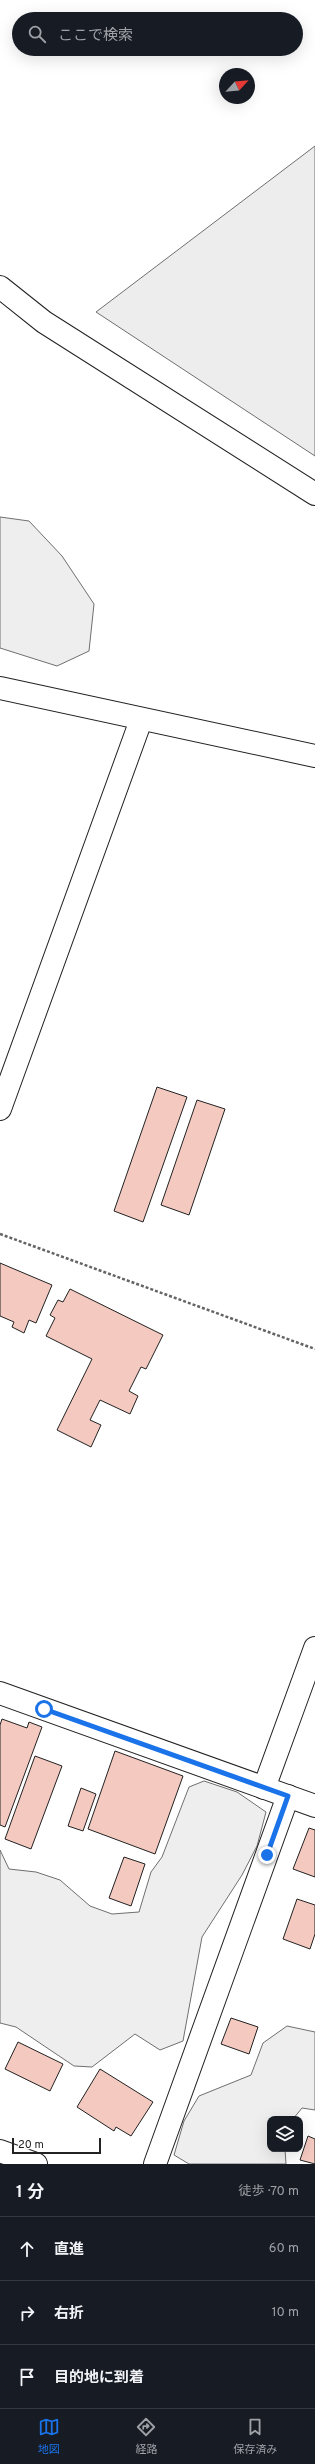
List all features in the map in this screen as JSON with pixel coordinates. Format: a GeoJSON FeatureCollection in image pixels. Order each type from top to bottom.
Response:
{"type":"FeatureCollection","features":[{"type":"Feature","properties":{"kind":"street"},"geometry":{"type":"LineString","coordinates":[[0,287],[44,322],[315,494]]}},
{"type":"Feature","properties":{"kind":"street"},"geometry":{"type":"LineString","coordinates":[[0,688],[141,720],[315,756]]}},
{"type":"Feature","properties":{"kind":"street"},"geometry":{"type":"LineString","coordinates":[[0,1109],[141,720]]}},
{"type":"Feature","properties":{"kind":"street"},"geometry":{"type":"LineString","coordinates":[[264,1788],[315,1648]]}},
{"type":"Feature","properties":{"kind":"street"},"geometry":{"type":"LineString","coordinates":[[0,1693],[315,1806]]}},
{"type":"Feature","properties":{"kind":"street"},"geometry":{"type":"LineString","coordinates":[[155,2164],[288,1796]]}},
{"type":"Feature","properties":{"kind":"street"},"geometry":{"type":"LineString","coordinates":[[0,2151],[36,2164]]}},
{"type":"Feature","properties":{"kind":"path"},"geometry":{"type":"LineString","coordinates":[[0,1234],[315,1349]]}},
{"type":"Feature","properties":{"kind":"shaded area"},"geometry":{"type":"Polygon","coordinates":[[[315,146],[315,456],[96,312],[315,146]]]}},
{"type":"Feature","properties":{"kind":"shaded area"},"geometry":{"type":"Polygon","coordinates":[[[0,517],[29,521],[62,556],[94,604],[89,651],[57,666],[0,648],[0,517]]]}},
{"type":"Feature","properties":{"kind":"shaded area"},"geometry":{"type":"Polygon","coordinates":[[[204,1781],[237,1792],[266,1812],[257,1846],[242,1875],[202,1937],[183,2041],[160,2050],[135,2034],[92,2067],[74,2066],[16,2027],[0,2023],[0,1850],[9,1869],[36,1872],[60,1880],[90,1906],[112,1914],[139,1912],[151,1872],[162,1857],[189,1787],[204,1781]]]}},
{"type":"Feature","properties":{"kind":"shaded area"},"geometry":{"type":"Polygon","coordinates":[[[287,2026],[315,2032],[315,2110],[302,2108],[295,2116],[267,2116],[267,2152],[285,2152],[286,2164],[189,2164],[174,2155],[184,2121],[199,2096],[251,2075],[263,2043],[287,2026]]]}},
{"type":"Feature","properties":{"kind":"building"},"geometry":{"type":"Polygon","coordinates":[[[157,1087],[187,1097],[143,1222],[114,1211],[157,1087]]]}},
{"type":"Feature","properties":{"kind":"building"},"geometry":{"type":"Polygon","coordinates":[[[197,1100],[225,1109],[189,1215],[161,1205],[197,1100]]]}},
{"type":"Feature","properties":{"kind":"building"},"geometry":{"type":"Polygon","coordinates":[[[0,1263],[52,1285],[36,1323],[29,1320],[24,1333],[12,1327],[14,1322],[0,1316],[0,1263]]]}},
{"type":"Feature","properties":{"kind":"building"},"geometry":{"type":"Polygon","coordinates":[[[70,1289],[163,1335],[146,1369],[141,1367],[129,1391],[138,1396],[130,1414],[100,1400],[90,1420],[101,1425],[91,1447],[57,1430],[92,1359],[46,1336],[55,1318],[50,1315],[58,1300],[63,1302],[70,1289]]]}},
{"type":"Feature","properties":{"kind":"building"},"geometry":{"type":"Polygon","coordinates":[[[2,1719],[27,1728],[29,1722],[42,1727],[5,1827],[0,1825],[0,1725],[2,1719]]]}},
{"type":"Feature","properties":{"kind":"building"},"geometry":{"type":"Polygon","coordinates":[[[115,1751],[183,1776],[155,1854],[88,1829],[115,1751]]]}},
{"type":"Feature","properties":{"kind":"building"},"geometry":{"type":"Polygon","coordinates":[[[35,1756],[62,1766],[31,1849],[5,1839],[35,1756]]]}},
{"type":"Feature","properties":{"kind":"building"},"geometry":{"type":"Polygon","coordinates":[[[81,1788],[96,1794],[83,1831],[68,1826],[81,1788]]]}},
{"type":"Feature","properties":{"kind":"building"},"geometry":{"type":"Polygon","coordinates":[[[309,1828],[315,1830],[315,1877],[293,1869],[309,1828]]]}},
{"type":"Feature","properties":{"kind":"building"},"geometry":{"type":"Polygon","coordinates":[[[124,1857],[145,1864],[131,1906],[109,1898],[124,1857]]]}},
{"type":"Feature","properties":{"kind":"building"},"geometry":{"type":"Polygon","coordinates":[[[297,1899],[315,1905],[315,1934],[310,1949],[283,1939],[297,1899]]]}},
{"type":"Feature","properties":{"kind":"building"},"geometry":{"type":"Polygon","coordinates":[[[231,2018],[258,2027],[249,2054],[221,2044],[231,2018]]]}},
{"type":"Feature","properties":{"kind":"building"},"geometry":{"type":"Polygon","coordinates":[[[18,2042],[63,2064],[50,2091],[5,2069],[18,2042]]]}},
{"type":"Feature","properties":{"kind":"building"},"geometry":{"type":"Polygon","coordinates":[[[100,2069],[153,2102],[131,2136],[116,2127],[114,2131],[77,2107],[100,2069]]]}},
{"type":"Feature","properties":{"kind":"building"},"geometry":{"type":"Polygon","coordinates":[[[308,2136],[315,2139],[315,2164],[300,2160],[308,2136]]]}},
{"type":"Feature","properties":{"kind":"route"},"geometry":{"type":"LineString","coordinates":[[44,1709],[288,1796],[267,1855]]}}]}
